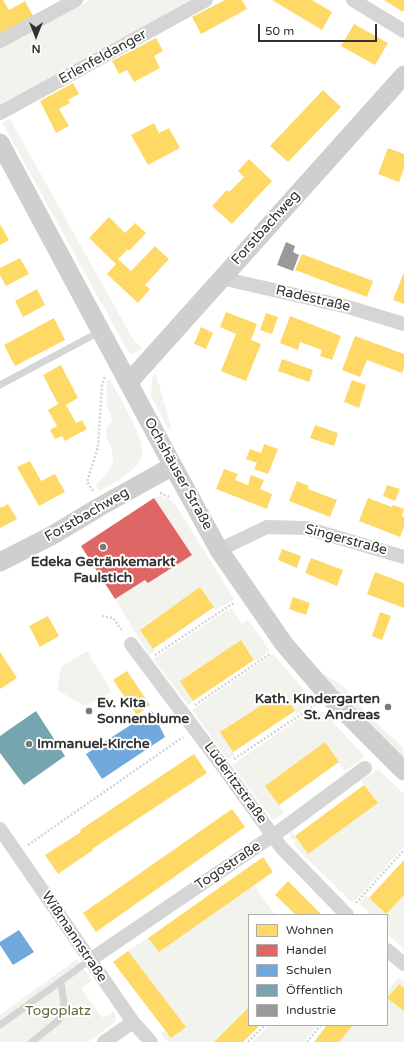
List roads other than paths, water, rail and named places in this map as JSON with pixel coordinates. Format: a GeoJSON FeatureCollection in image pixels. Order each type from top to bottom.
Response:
{"type":"FeatureCollection","features":[{"type":"Feature","properties":{"kind":"main road","name":"Forstbachweg"},"geometry":{"type":"LineString","coordinates":[[129,382],[404,75]]}},
{"type":"Feature","properties":{"kind":"main road","name":"Ochshäuser Straße"},"geometry":{"type":"LineString","coordinates":[[0,143],[173,466],[220,550],[284,644],[329,696],[404,770]]}},
{"type":"Feature","properties":{"kind":"main road","name":"Forstbachweg"},"geometry":{"type":"LineString","coordinates":[[0,562],[51,536],[173,466]]}},
{"type":"Feature","properties":{"kind":"street"},"geometry":{"type":"LineString","coordinates":[[0,41],[76,0]]}},
{"type":"Feature","properties":{"kind":"street","name":"Erlenfeldanger"},"geometry":{"type":"LineString","coordinates":[[0,113],[206,0]]}},
{"type":"Feature","properties":{"kind":"street"},"geometry":{"type":"LineString","coordinates":[[353,0],[404,31]]}},
{"type":"Feature","properties":{"kind":"street","name":"Radestraße"},"geometry":{"type":"LineString","coordinates":[[222,278],[348,307],[404,324]]}},
{"type":"Feature","properties":{"kind":"street","name":"Singerstraße"},"geometry":{"type":"LineString","coordinates":[[220,550],[267,527],[306,528],[404,558]]}},
{"type":"Feature","properties":{"kind":"street","name":"Lüderitzstraße"},"geometry":{"type":"LineString","coordinates":[[131,644],[281,847],[346,914]]}},
{"type":"Feature","properties":{"kind":"street","name":"Togostraße"},"geometry":{"type":"LineString","coordinates":[[90,960],[273,835],[365,768]]}},
{"type":"Feature","properties":{"kind":"street","name":"Wißmannstraße"},"geometry":{"type":"LineString","coordinates":[[0,829],[133,1022],[151,1042]]}},
{"type":"Feature","properties":{"kind":"street"},"geometry":{"type":"LineString","coordinates":[[388,951],[404,964]]}},
{"type":"Feature","properties":{"kind":"street"},"geometry":{"type":"LineString","coordinates":[[104,1042],[133,1022]]}},
{"type":"Feature","properties":{"kind":"lane"},"geometry":{"type":"LineString","coordinates":[[0,385],[101,331]]}},
{"type":"Feature","properties":{"kind":"lane"},"geometry":{"type":"LineString","coordinates":[[0,1025],[90,960]]}},
{"type":"Feature","properties":{"kind":"lane"},"geometry":{"type":"LineString","coordinates":[[32,1042],[59,1020],[64,1004],[61,982]]}},
{"type":"Feature","properties":{"kind":"place","name":"Edeka Getränkemarkt Faulstich"},"geometry":{"type":"Point","coordinates":[103,547]}},
{"type":"Feature","properties":{"kind":"place","name":"Kath. Kindergarten St. Andreas"},"geometry":{"type":"Point","coordinates":[388,707]}},
{"type":"Feature","properties":{"kind":"place","name":"Ev. Kita Sonnenblume"},"geometry":{"type":"Point","coordinates":[89,711]}},
{"type":"Feature","properties":{"kind":"place","name":"Immanuel-Kirche"},"geometry":{"type":"Point","coordinates":[29,744]}},
{"type":"Feature","properties":{"kind":"park label","name":"Togoplatz"},"geometry":{"type":"Point","coordinates":[58,1011]}}]}
